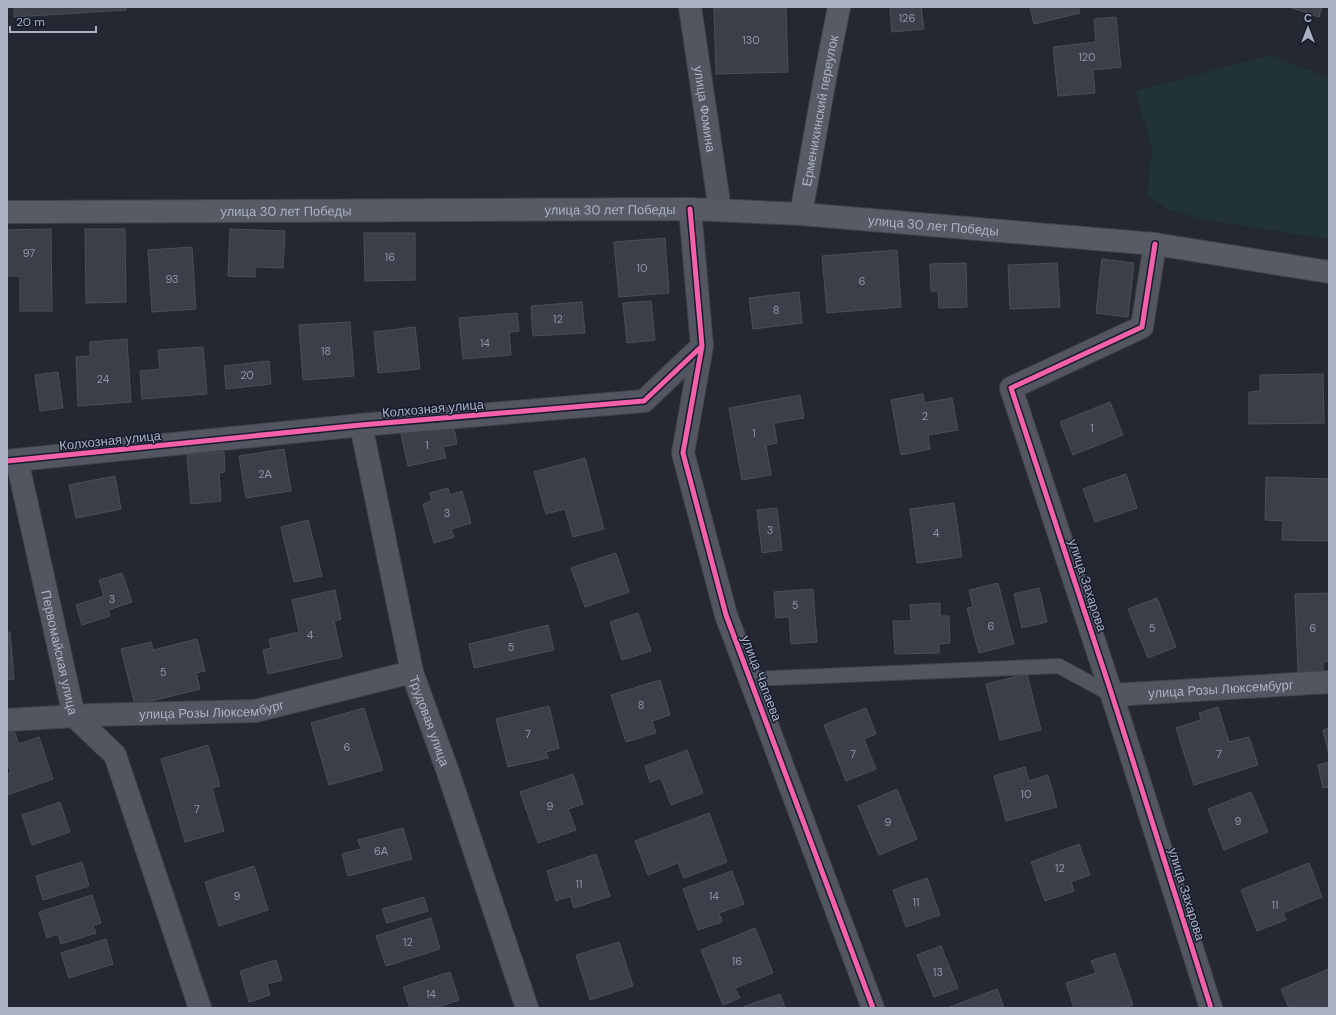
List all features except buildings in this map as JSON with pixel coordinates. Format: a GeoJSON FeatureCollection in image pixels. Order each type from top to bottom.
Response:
{"type":"FeatureCollection","features":[{"type":"Feature","properties":{"kind":"main road","name":"Ерменихинский переулок"},"geometry":{"type":"LineString","coordinates":[[801,214],[839,7]]}},
{"type":"Feature","properties":{"kind":"main road","name":"улица 30 лет Победы"},"geometry":{"type":"LineString","coordinates":[[7,212],[720,210],[801,214],[1155,244],[1329,272]]}},
{"type":"Feature","properties":{"kind":"street","name":"улица Фомина"},"geometry":{"type":"LineString","coordinates":[[690,7],[720,210]]}},
{"type":"Feature","properties":{"kind":"street"},"geometry":{"type":"LineString","coordinates":[[690,209],[702,346]]}},
{"type":"Feature","properties":{"kind":"street","name":"улица Захарова"},"geometry":{"type":"LineString","coordinates":[[1155,244],[1142,327],[1011,388],[1112,695],[1211,1008]]}},
{"type":"Feature","properties":{"kind":"street","name":"Колхозная улица"},"geometry":{"type":"LineString","coordinates":[[12,461],[361,425],[644,400],[702,346]]}},
{"type":"Feature","properties":{"kind":"street","name":"улица Чапаева"},"geometry":{"type":"LineString","coordinates":[[702,346],[683,453],[726,615],[873,1008]]}},
{"type":"Feature","properties":{"kind":"street","name":"Трудовая улица"},"geometry":{"type":"LineString","coordinates":[[361,425],[412,672],[448,772],[527,1008]]}},
{"type":"Feature","properties":{"kind":"street","name":"Первомайская улица"},"geometry":{"type":"LineString","coordinates":[[12,461],[74,716],[115,755],[200,1008]]}},
{"type":"Feature","properties":{"kind":"street","name":"улица Розы Люксембург"},"geometry":{"type":"LineString","coordinates":[[7,720],[74,716],[255,711],[412,672]]}},
{"type":"Feature","properties":{"kind":"street","name":"улица Розы Люксембург"},"geometry":{"type":"LineString","coordinates":[[1112,695],[1329,682]]}},
{"type":"Feature","properties":{"kind":"lane"},"geometry":{"type":"LineString","coordinates":[[751,679],[1059,666],[1112,695]]}},
{"type":"Feature","properties":{"kind":"shaded area"},"geometry":{"type":"Polygon","coordinates":[[[1270,55],[1329,78],[1329,239],[1205,220],[1170,210],[1147,195],[1152,150],[1136,91],[1270,55]]]}},
{"type":"Feature","properties":{"kind":"cycle path"},"geometry":{"type":"LineString","coordinates":[[7,461],[361,425],[644,401],[702,346],[690,209]]}},
{"type":"Feature","properties":{"kind":"cycle path"},"geometry":{"type":"LineString","coordinates":[[1155,244],[1142,327],[1011,388],[1112,695],[1211,1008]]}},
{"type":"Feature","properties":{"kind":"cycle path"},"geometry":{"type":"LineString","coordinates":[[702,346],[683,453],[726,615],[873,1008]]}}]}
